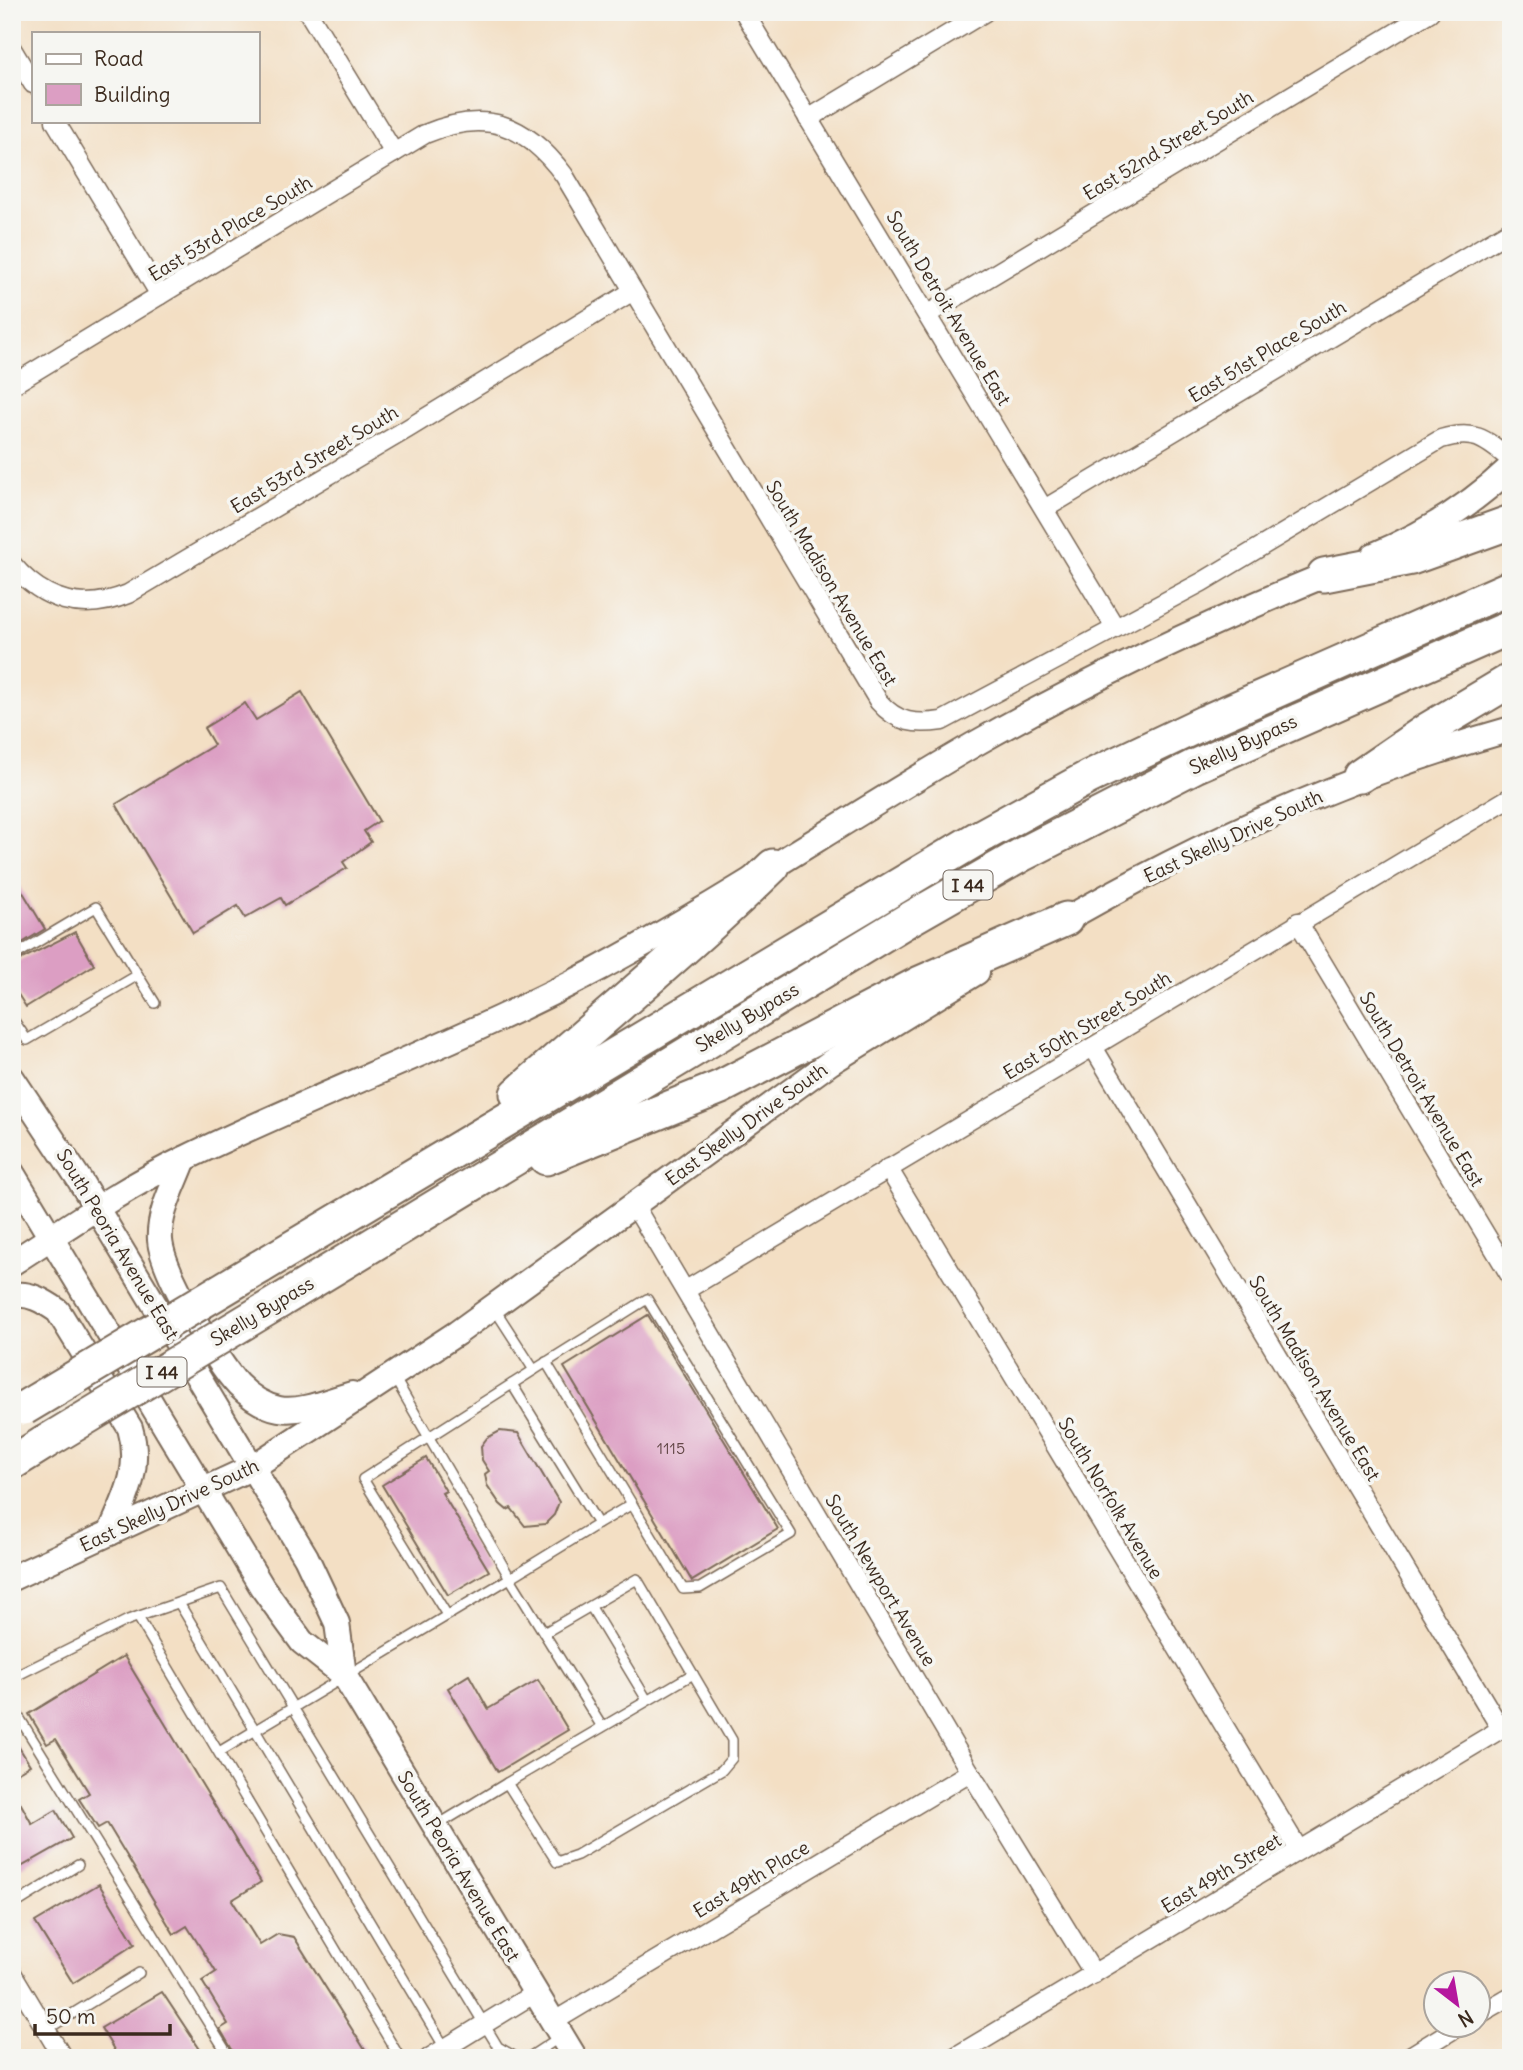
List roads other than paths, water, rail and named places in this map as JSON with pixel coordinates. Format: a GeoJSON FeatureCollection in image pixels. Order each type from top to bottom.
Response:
{"type":"FeatureCollection","features":[{"type":"Feature","properties":{"kind":"highway"},"geometry":{"type":"LineString","coordinates":[[1324,575],[1411,558],[1511,522]]}},
{"type":"Feature","properties":{"kind":"highway","name":"Skelly Bypass"},"geometry":{"type":"LineString","coordinates":[[18,1412],[978,838],[1078,783],[1205,722],[1511,587]]}},
{"type":"Feature","properties":{"kind":"highway","name":"Skelly Bypass"},"geometry":{"type":"LineString","coordinates":[[12,1462],[906,920],[1023,854],[1195,766],[1511,627]]}},
{"type":"Feature","properties":{"kind":"highway"},"geometry":{"type":"LineString","coordinates":[[1360,776],[1427,730],[1511,680]]}},
{"type":"Feature","properties":{"kind":"highway"},"geometry":{"type":"LineString","coordinates":[[458,1147],[640,985],[702,935],[773,866]]}},
{"type":"Feature","properties":{"kind":"highway"},"geometry":{"type":"LineString","coordinates":[[453,1196],[721,1087],[920,984],[1066,919]]}},
{"type":"Feature","properties":{"kind":"main road"},"geometry":{"type":"LineString","coordinates":[[12,1263],[96,1208],[184,1159],[588,974],[976,744],[1093,682],[1230,615],[1430,528],[1491,486],[1511,467]]}},
{"type":"Feature","properties":{"kind":"main road","name":"East Skelly Drive South"},"geometry":{"type":"LineString","coordinates":[[12,1578],[253,1467],[493,1307],[831,1062],[1066,919],[1185,857],[1360,776],[1511,729]]}},
{"type":"Feature","properties":{"kind":"main road","name":"South Peoria Avenue East"},"geometry":{"type":"LineString","coordinates":[[12,1078],[96,1208],[306,1557],[337,1623],[344,1675]]}},
{"type":"Feature","properties":{"kind":"main road"},"geometry":{"type":"LineString","coordinates":[[184,1159],[162,1220],[162,1255],[169,1273],[238,1384],[263,1404],[292,1409],[383,1382]]}},
{"type":"Feature","properties":{"kind":"main road","name":"South Peoria Avenue East"},"geometry":{"type":"LineString","coordinates":[[12,1173],[262,1587],[302,1642],[344,1675],[575,2058]]}},
{"type":"Feature","properties":{"kind":"main road"},"geometry":{"type":"LineString","coordinates":[[12,1296],[29,1296],[45,1301],[58,1311],[130,1429],[135,1446],[134,1478],[110,1533]]}},
{"type":"Feature","properties":{"kind":"street"},"geometry":{"type":"LineString","coordinates":[[308,12],[394,153]]}},
{"type":"Feature","properties":{"kind":"street","name":"South Detroit Avenue East"},"geometry":{"type":"LineString","coordinates":[[744,12],[1046,508],[1115,627]]}},
{"type":"Feature","properties":{"kind":"street"},"geometry":{"type":"LineString","coordinates":[[808,119],[985,12]]}},
{"type":"Feature","properties":{"kind":"street","name":"East 52nd Street South"},"geometry":{"type":"LineString","coordinates":[[928,314],[1430,12]]}},
{"type":"Feature","properties":{"kind":"street"},"geometry":{"type":"LineString","coordinates":[[12,48],[32,82]]}},
{"type":"Feature","properties":{"kind":"street","name":"East 53rd Place South"},"geometry":{"type":"LineString","coordinates":[[12,384],[425,134],[475,120]]}},
{"type":"Feature","properties":{"kind":"street","name":"South Madison Avenue East"},"geometry":{"type":"LineString","coordinates":[[475,120],[502,125],[529,136],[548,153],[564,175],[879,702],[892,716],[923,724],[943,721],[1202,582],[1441,439],[1462,433],[1483,438],[1511,460]]}},
{"type":"Feature","properties":{"kind":"street"},"geometry":{"type":"LineString","coordinates":[[56,122],[160,295]]}},
{"type":"Feature","properties":{"kind":"street","name":"East 51st Place South"},"geometry":{"type":"LineString","coordinates":[[1046,508],[1511,230]]}},
{"type":"Feature","properties":{"kind":"street","name":"East 53rd Street South"},"geometry":{"type":"LineString","coordinates":[[12,564],[26,580],[54,598],[89,604],[120,597],[395,436],[633,291]]}},
{"type":"Feature","properties":{"kind":"street","name":"East 50th Street South"},"geometry":{"type":"LineString","coordinates":[[686,1290],[1510,796]]}},
{"type":"Feature","properties":{"kind":"street","name":"South Detroit Avenue East"},"geometry":{"type":"LineString","coordinates":[[1298,922],[1511,1277]]}},
{"type":"Feature","properties":{"kind":"street","name":"South Madison Avenue East"},"geometry":{"type":"LineString","coordinates":[[1093,1047],[1506,1726]]}},
{"type":"Feature","properties":{"kind":"street","name":"South Norfolk Avenue"},"geometry":{"type":"LineString","coordinates":[[888,1168],[1299,1850]]}},
{"type":"Feature","properties":{"kind":"street","name":"South Newport Avenue"},"geometry":{"type":"LineString","coordinates":[[634,1205],[970,1772],[1094,1974]]}},
{"type":"Feature","properties":{"kind":"street","name":"East 49th Street"},"geometry":{"type":"LineString","coordinates":[[953,2058],[1506,1726]]}},
{"type":"Feature","properties":{"kind":"street","name":"East 49th Place"},"geometry":{"type":"LineString","coordinates":[[557,2029],[970,1772]]}},
{"type":"Feature","properties":{"kind":"street"},"geometry":{"type":"LineString","coordinates":[[12,1973],[63,2058]]}},
{"type":"Feature","properties":{"kind":"street"},"geometry":{"type":"LineString","coordinates":[[429,2058],[535,1993]]}},
{"type":"Feature","properties":{"kind":"street"},"geometry":{"type":"LineString","coordinates":[[1492,2007],[1511,1996]]}},
{"type":"Feature","properties":{"kind":"street"},"geometry":{"type":"LineString","coordinates":[[1407,2058],[1440,2038]]}},
{"type":"Feature","properties":{"kind":"lane"},"geometry":{"type":"LineString","coordinates":[[12,957],[96,907],[155,1003]]}},
{"type":"Feature","properties":{"kind":"lane"},"geometry":{"type":"LineString","coordinates":[[12,1018],[27,1040],[138,975]]}},
{"type":"Feature","properties":{"kind":"lane"},"geometry":{"type":"LineString","coordinates":[[447,1615],[363,1479],[546,1362],[647,1299],[791,1534],[700,1588],[683,1589],[546,1362]]}},
{"type":"Feature","properties":{"kind":"lane"},"geometry":{"type":"LineString","coordinates":[[493,1307],[534,1370]]}},
{"type":"Feature","properties":{"kind":"lane"},"geometry":{"type":"LineString","coordinates":[[383,1382],[428,1437],[510,1578],[602,1727]]}},
{"type":"Feature","properties":{"kind":"lane"},"geometry":{"type":"LineString","coordinates":[[512,1384],[598,1524]]}},
{"type":"Feature","properties":{"kind":"lane"},"geometry":{"type":"LineString","coordinates":[[219,1752],[632,1504]]}},
{"type":"Feature","properties":{"kind":"lane"},"geometry":{"type":"LineString","coordinates":[[507,1783],[557,1862],[588,1849],[722,1770],[732,1758],[732,1740],[637,1579],[544,1633]]}},
{"type":"Feature","properties":{"kind":"lane"},"geometry":{"type":"LineString","coordinates":[[12,1678],[138,1617],[221,1588],[498,2048],[516,2058]]}},
{"type":"Feature","properties":{"kind":"lane"},"geometry":{"type":"LineString","coordinates":[[178,1603],[445,2048]]}},
{"type":"Feature","properties":{"kind":"lane"},"geometry":{"type":"LineString","coordinates":[[591,1607],[647,1700]]}},
{"type":"Feature","properties":{"kind":"lane"},"geometry":{"type":"LineString","coordinates":[[138,1617],[400,2058]]}},
{"type":"Feature","properties":{"kind":"lane"},"geometry":{"type":"LineString","coordinates":[[436,1827],[693,1674]]}},
{"type":"Feature","properties":{"kind":"lane"},"geometry":{"type":"LineString","coordinates":[[12,1706],[16,1720],[230,2058]]}},
{"type":"Feature","properties":{"kind":"lane"},"geometry":{"type":"LineString","coordinates":[[12,1906],[78,1865]]}},
{"type":"Feature","properties":{"kind":"lane"},"geometry":{"type":"LineString","coordinates":[[46,2030],[139,1973]]}},
{"type":"Feature","properties":{"kind":"lane"},"geometry":{"type":"LineString","coordinates":[[528,2058],[557,2029]]}}]}
